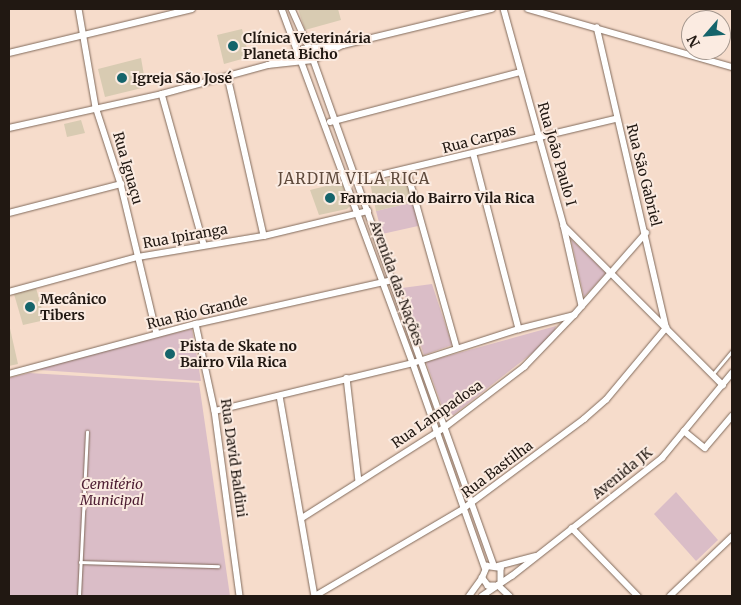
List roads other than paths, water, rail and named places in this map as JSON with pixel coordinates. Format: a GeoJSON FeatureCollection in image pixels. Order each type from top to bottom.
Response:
{"type":"FeatureCollection","features":[{"type":"Feature","properties":{"kind":"street","name":"Rua Iguaçu"},"geometry":{"type":"LineString","coordinates":[[79,9],[96,107],[120,184],[157,334]]}},
{"type":"Feature","properties":{"kind":"street"},"geometry":{"type":"LineString","coordinates":[[9,53],[192,9]]}},
{"type":"Feature","properties":{"kind":"street","name":"Avenida das Nações"},"geometry":{"type":"LineString","coordinates":[[282,9],[359,213],[485,568]]}},
{"type":"Feature","properties":{"kind":"street","name":"Avenida das Nações"},"geometry":{"type":"LineString","coordinates":[[292,9],[309,47],[333,121],[393,280],[471,504],[496,566]]}},
{"type":"Feature","properties":{"kind":"street"},"geometry":{"type":"LineString","coordinates":[[9,128],[96,107],[162,94],[228,77],[268,65],[298,50],[309,47],[343,45],[492,9]]}},
{"type":"Feature","properties":{"kind":"street","name":"Rua João Paulo I"},"geometry":{"type":"LineString","coordinates":[[504,9],[564,226],[582,306]]}},
{"type":"Feature","properties":{"kind":"street"},"geometry":{"type":"LineString","coordinates":[[528,9],[732,67]]}},
{"type":"Feature","properties":{"kind":"street","name":"Rua São Gabriel"},"geometry":{"type":"LineString","coordinates":[[597,28],[616,119],[646,233],[666,328]]}},
{"type":"Feature","properties":{"kind":"street"},"geometry":{"type":"LineString","coordinates":[[268,65],[313,60],[343,45]]}},
{"type":"Feature","properties":{"kind":"street"},"geometry":{"type":"LineString","coordinates":[[324,123],[521,72]]}},
{"type":"Feature","properties":{"kind":"street"},"geometry":{"type":"LineString","coordinates":[[228,77],[264,236]]}},
{"type":"Feature","properties":{"kind":"street"},"geometry":{"type":"LineString","coordinates":[[162,94],[204,244]]}},
{"type":"Feature","properties":{"kind":"street","name":"Rua Carpas"},"geometry":{"type":"LineString","coordinates":[[348,183],[474,155],[540,136],[616,119]]}},
{"type":"Feature","properties":{"kind":"street"},"geometry":{"type":"LineString","coordinates":[[474,155],[519,329]]}},
{"type":"Feature","properties":{"kind":"street"},"geometry":{"type":"LineString","coordinates":[[407,170],[457,348]]}},
{"type":"Feature","properties":{"kind":"street"},"geometry":{"type":"LineString","coordinates":[[9,213],[120,184]]}},
{"type":"Feature","properties":{"kind":"street","name":"Rua Ipiranga"},"geometry":{"type":"LineString","coordinates":[[9,292],[138,257],[204,244],[264,236],[368,211]]}},
{"type":"Feature","properties":{"kind":"street"},"geometry":{"type":"LineString","coordinates":[[564,226],[612,272],[711,376],[723,385]]}},
{"type":"Feature","properties":{"kind":"street","name":"Rua Lampadosa"},"geometry":{"type":"LineString","coordinates":[[302,518],[444,428],[537,356],[646,233]]}},
{"type":"Feature","properties":{"kind":"street","name":"Rua Rio Grande"},"geometry":{"type":"LineString","coordinates":[[9,374],[196,324],[393,280]]}},
{"type":"Feature","properties":{"kind":"street"},"geometry":{"type":"LineString","coordinates":[[216,411],[421,361],[519,329],[574,316]]}},
{"type":"Feature","properties":{"kind":"street","name":"Rua David Baldini"},"geometry":{"type":"LineString","coordinates":[[196,324],[216,411],[240,596]]}},
{"type":"Feature","properties":{"kind":"street","name":"Rua Bastilha"},"geometry":{"type":"LineString","coordinates":[[315,596],[471,504],[599,407],[666,328]]}},
{"type":"Feature","properties":{"kind":"street","name":"Avenida JK"},"geometry":{"type":"LineString","coordinates":[[482,596],[662,458],[732,373]]}},
{"type":"Feature","properties":{"kind":"street"},"geometry":{"type":"LineString","coordinates":[[347,378],[359,481]]}},
{"type":"Feature","properties":{"kind":"street"},"geometry":{"type":"LineString","coordinates":[[280,396],[315,596]]}},
{"type":"Feature","properties":{"kind":"street"},"geometry":{"type":"LineString","coordinates":[[684,431],[705,448],[732,416]]}},
{"type":"Feature","properties":{"kind":"street"},"geometry":{"type":"LineString","coordinates":[[572,528],[638,596]]}},
{"type":"Feature","properties":{"kind":"street"},"geometry":{"type":"LineString","coordinates":[[670,596],[732,537]]}},
{"type":"Feature","properties":{"kind":"street","name":"Avenida JK"},"geometry":{"type":"LineString","coordinates":[[496,566],[535,556]]}},
{"type":"Feature","properties":{"kind":"street"},"geometry":{"type":"LineString","coordinates":[[468,596],[482,578],[485,568],[496,566],[502,572],[498,584]]}},
{"type":"Feature","properties":{"kind":"street"},"geometry":{"type":"LineString","coordinates":[[482,578],[488,586],[498,584]]}},
{"type":"Feature","properties":{"kind":"street"},"geometry":{"type":"LineString","coordinates":[[498,584],[510,596]]}},
{"type":"Feature","properties":{"kind":"lane"},"geometry":{"type":"LineString","coordinates":[[711,376],[732,351]]}},
{"type":"Feature","properties":{"kind":"lane"},"geometry":{"type":"LineString","coordinates":[[78,596],[87,432]]}},
{"type":"Feature","properties":{"kind":"lane"},"geometry":{"type":"LineString","coordinates":[[80,562],[218,566]]}},
{"type":"Feature","properties":{"kind":"place","name":"Clínica Veterinária Planeta Bicho"},"geometry":{"type":"Point","coordinates":[233,46]}},
{"type":"Feature","properties":{"kind":"place","name":"Igreja São José"},"geometry":{"type":"Point","coordinates":[122,78]}},
{"type":"Feature","properties":{"kind":"place","name":"Farmacia do Bairro Vila Rica"},"geometry":{"type":"Point","coordinates":[330,198]}},
{"type":"Feature","properties":{"kind":"place","name":"Mecânico Tibers"},"geometry":{"type":"Point","coordinates":[30,307]}},
{"type":"Feature","properties":{"kind":"place","name":"Pista de Skate no Bairro Vila Rica"},"geometry":{"type":"Point","coordinates":[170,354]}},
{"type":"Feature","properties":{"kind":"district","name":"JARDIM VILA RICA"},"geometry":{"type":"Point","coordinates":[354,179]}},
{"type":"Feature","properties":{"kind":"park label","name":"Cemitério Municipal"},"geometry":{"type":"Point","coordinates":[112,492]}}]}
